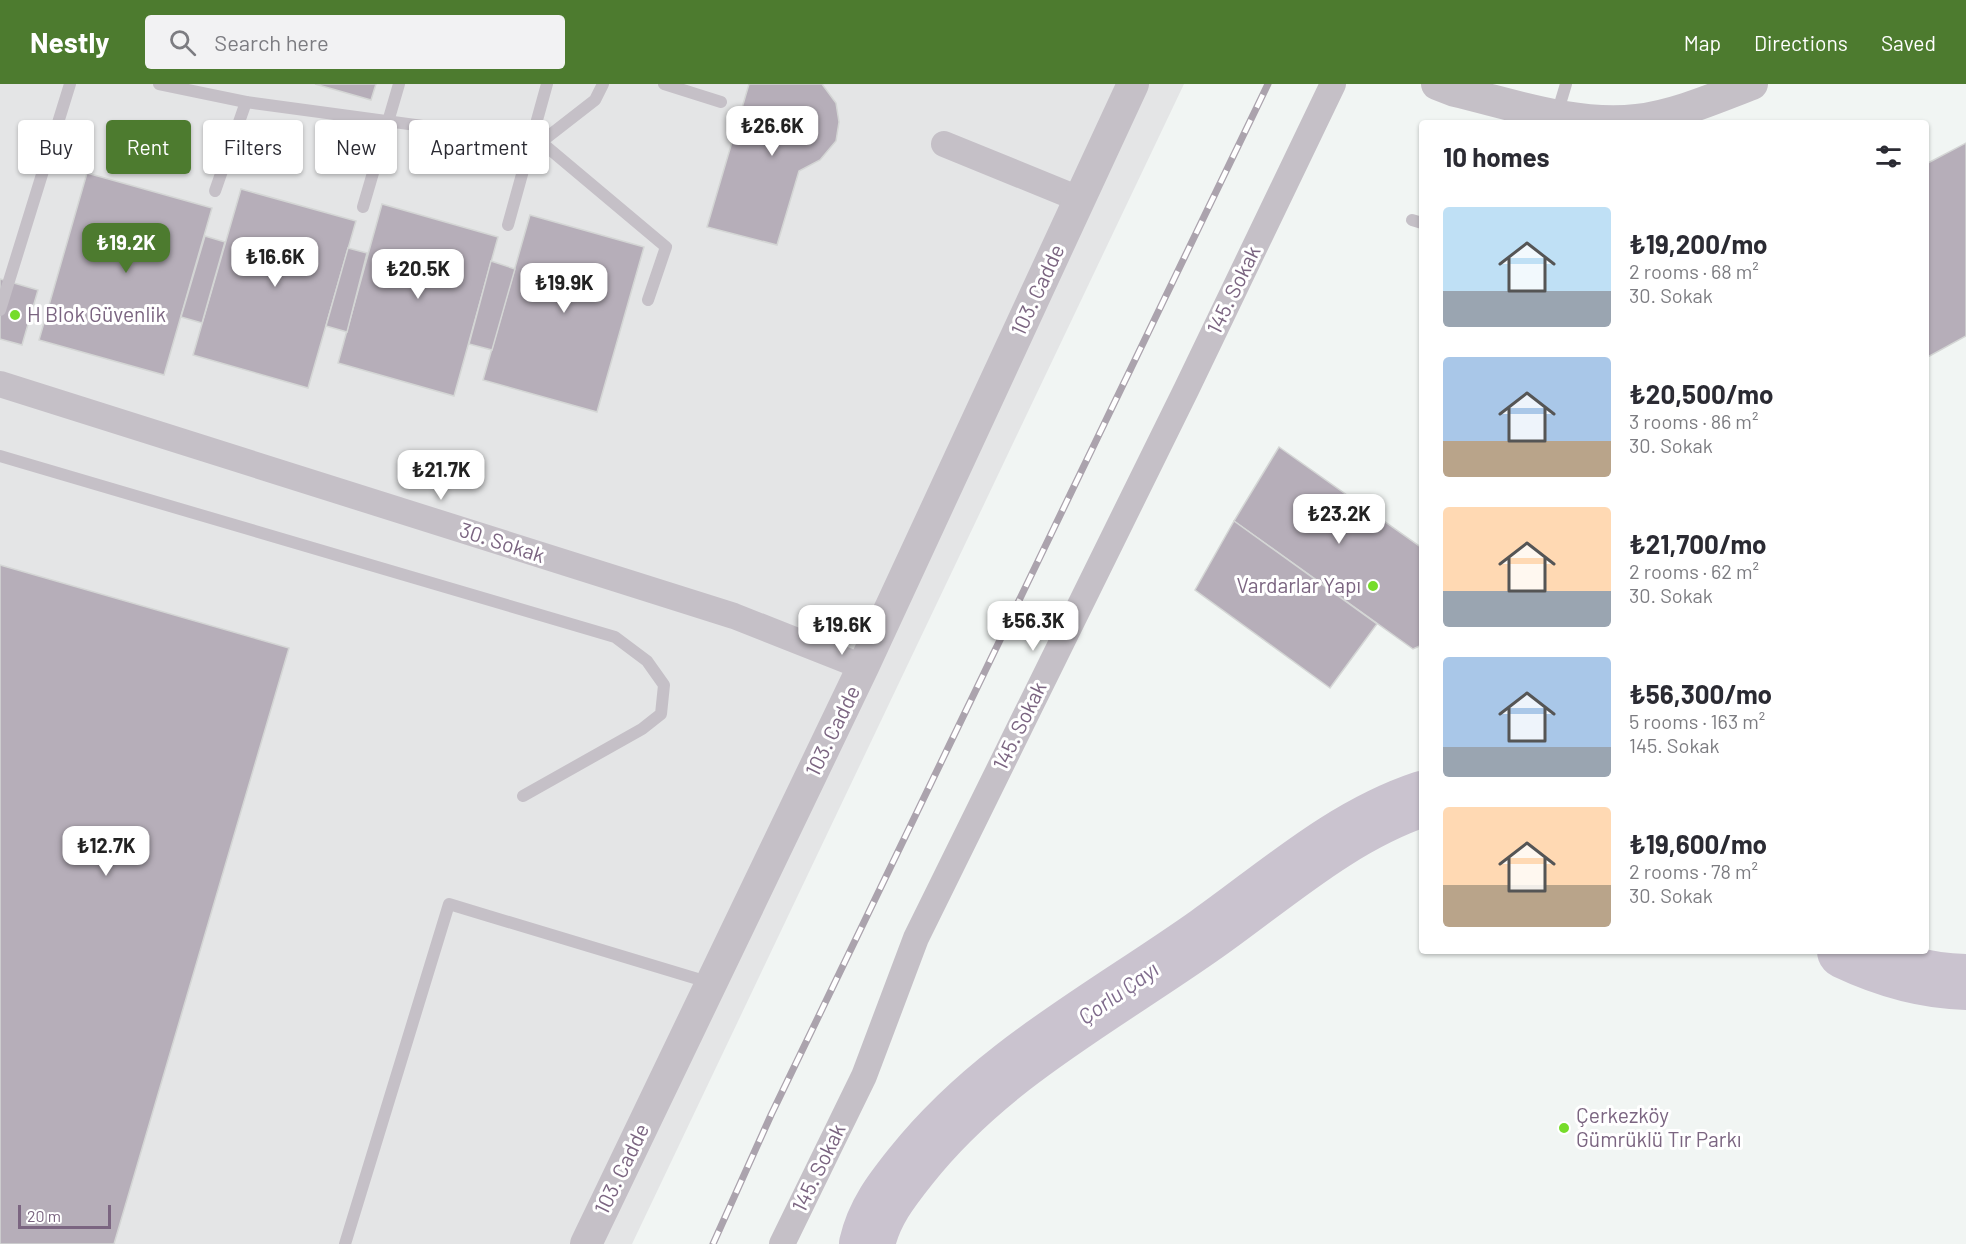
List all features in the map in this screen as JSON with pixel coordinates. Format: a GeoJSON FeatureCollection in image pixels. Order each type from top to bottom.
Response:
{"type":"FeatureCollection","features":[{"type":"Feature","properties":{"kind":"street","name":"103. Cadde"},"geometry":{"type":"LineString","coordinates":[[586,1244],[864,667],[1133,84]]}},
{"type":"Feature","properties":{"kind":"street","name":"145. Sokak"},"geometry":{"type":"LineString","coordinates":[[782,1244],[864,1077],[916,938],[1187,388],[1333,84]]}},
{"type":"Feature","properties":{"kind":"street"},"geometry":{"type":"LineString","coordinates":[[1437,84],[1455,91],[1578,120]]}},
{"type":"Feature","properties":{"kind":"street"},"geometry":{"type":"LineString","coordinates":[[1652,120],[1691,115],[1752,84]]}},
{"type":"Feature","properties":{"kind":"street"},"geometry":{"type":"LineString","coordinates":[[944,144],[1079,200]]}},
{"type":"Feature","properties":{"kind":"street","name":"30. Sokak"},"geometry":{"type":"LineString","coordinates":[[0,384],[734,616],[864,667]]}},
{"type":"Feature","properties":{"kind":"lane"},"geometry":{"type":"LineString","coordinates":[[0,310],[70,84]]}},
{"type":"Feature","properties":{"kind":"lane"},"geometry":{"type":"LineString","coordinates":[[159,84],[246,102],[381,120]]}},
{"type":"Feature","properties":{"kind":"lane"},"geometry":{"type":"LineString","coordinates":[[388,120],[399,84]]}},
{"type":"Feature","properties":{"kind":"lane"},"geometry":{"type":"LineString","coordinates":[[540,120],[547,84]]}},
{"type":"Feature","properties":{"kind":"lane"},"geometry":{"type":"LineString","coordinates":[[549,132],[595,100],[603,84]]}},
{"type":"Feature","properties":{"kind":"lane"},"geometry":{"type":"LineString","coordinates":[[664,84],[721,102]]}},
{"type":"Feature","properties":{"kind":"lane"},"geometry":{"type":"LineString","coordinates":[[1557,116],[1566,84]]}},
{"type":"Feature","properties":{"kind":"lane"},"geometry":{"type":"LineString","coordinates":[[215,191],[246,102]]}},
{"type":"Feature","properties":{"kind":"lane"},"geometry":{"type":"LineString","coordinates":[[549,152],[666,247],[648,300]]}},
{"type":"Feature","properties":{"kind":"lane"},"geometry":{"type":"LineString","coordinates":[[363,207],[373,174]]}},
{"type":"Feature","properties":{"kind":"lane"},"geometry":{"type":"LineString","coordinates":[[508,225],[525,174]]}},
{"type":"Feature","properties":{"kind":"lane"},"geometry":{"type":"LineString","coordinates":[[0,456],[615,637],[647,661],[664,685],[661,714],[642,729],[524,796]]}},
{"type":"Feature","properties":{"kind":"lane"},"geometry":{"type":"LineString","coordinates":[[345,1244],[449,904],[712,984]]}},
{"type":"Feature","properties":{"kind":"shaded area"},"geometry":{"type":"Polygon","coordinates":[[[0,84],[1184,84],[632,1244],[0,1244],[0,84]]]}},
{"type":"Feature","properties":{"kind":"building"},"geometry":{"type":"Polygon","coordinates":[[[315,84],[376,84],[371,100],[315,84]]]}},
{"type":"Feature","properties":{"kind":"building"},"geometry":{"type":"Polygon","coordinates":[[[749,84],[822,84],[836,103],[839,122],[836,141],[820,160],[799,171],[777,245],[707,227],[749,84]]]}},
{"type":"Feature","properties":{"kind":"building"},"geometry":{"type":"Polygon","coordinates":[[[1966,143],[1966,336],[1929,356],[1929,162],[1966,143]]]}},
{"type":"Feature","properties":{"kind":"building"},"geometry":{"type":"Polygon","coordinates":[[[87,174],[212,208],[164,375],[39,340],[87,174]]]}},
{"type":"Feature","properties":{"kind":"building"},"geometry":{"type":"Polygon","coordinates":[[[241,189],[356,221],[308,388],[193,355],[241,189]]]}},
{"type":"Feature","properties":{"kind":"building"},"geometry":{"type":"Polygon","coordinates":[[[382,204],[498,237],[454,396],[338,363],[382,204]]]}},
{"type":"Feature","properties":{"kind":"building"},"geometry":{"type":"Polygon","coordinates":[[[530,215],[644,247],[597,412],[483,380],[530,215]]]}},
{"type":"Feature","properties":{"kind":"building"},"geometry":{"type":"Polygon","coordinates":[[[205,236],[225,242],[202,323],[181,317],[205,236]]]}},
{"type":"Feature","properties":{"kind":"building"},"geometry":{"type":"Polygon","coordinates":[[[348,248],[367,253],[347,332],[326,326],[348,248]]]}},
{"type":"Feature","properties":{"kind":"building"},"geometry":{"type":"Polygon","coordinates":[[[491,261],[515,269],[492,350],[469,344],[491,261]]]}},
{"type":"Feature","properties":{"kind":"building","name":"H Blok Güvenlik"},"geometry":{"type":"Polygon","coordinates":[[[0,279],[38,290],[22,345],[0,339],[0,279]]]}},
{"type":"Feature","properties":{"kind":"building","name":"Vardarlar Yapı"},"geometry":{"type":"Polygon","coordinates":[[[1279,447],[1419,546],[1419,646],[1413,649],[1234,521],[1279,447]]]}},
{"type":"Feature","properties":{"kind":"building"},"geometry":{"type":"Polygon","coordinates":[[[1234,521],[1377,624],[1330,688],[1195,590],[1234,521]]]}},
{"type":"Feature","properties":{"kind":"building"},"geometry":{"type":"Polygon","coordinates":[[[0,565],[289,648],[114,1244],[0,1244],[0,565]]]}},
{"type":"Feature","properties":{"kind":"waterway","name":"Çorlu Çayı"},"geometry":{"type":"LineString","coordinates":[[867,1244],[879,1212],[890,1193],[911,1166],[942,1130],[1013,1067],[1207,934],[1336,841],[1392,811],[1419,800]]}},
{"type":"Feature","properties":{"kind":"waterway","name":"Çorlu Çayı"},"geometry":{"type":"LineString","coordinates":[[1852,954],[1904,973],[1966,982]]}},
{"type":"Feature","properties":{"kind":"railway"},"geometry":{"type":"LineString","coordinates":[[713,1244],[771,1115],[1268,84]]}},
{"type":"Feature","properties":{"kind":"place","name":"H Blok Güvenlik"},"geometry":{"type":"Point","coordinates":[15,315]}},
{"type":"Feature","properties":{"kind":"place","name":"Vardarlar Yapı"},"geometry":{"type":"Point","coordinates":[1373,586]}},
{"type":"Feature","properties":{"kind":"place","name":"Çerkezköy Gümrüklü Tır Parkı"},"geometry":{"type":"Point","coordinates":[1564,1128]}}]}
